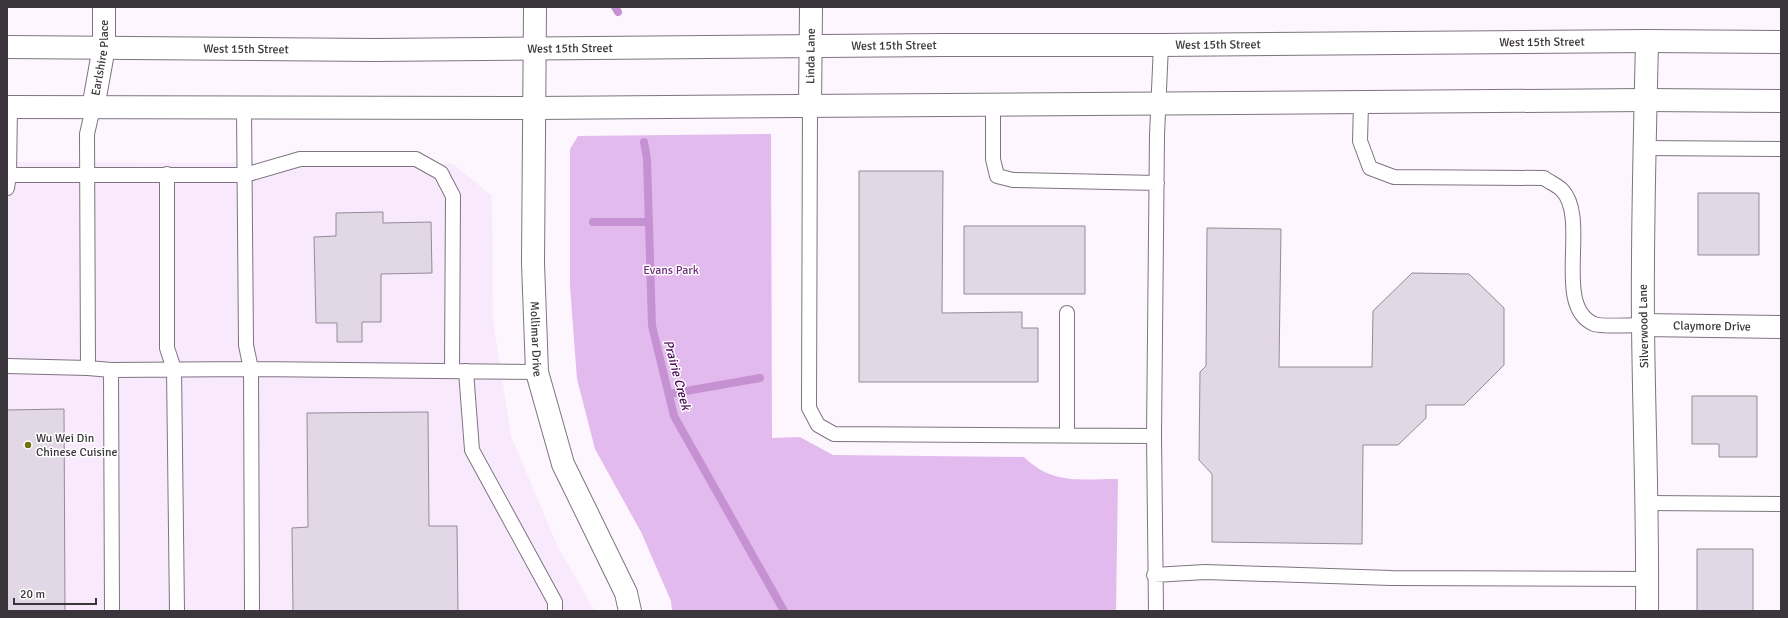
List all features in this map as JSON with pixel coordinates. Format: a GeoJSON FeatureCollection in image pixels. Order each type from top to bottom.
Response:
{"type":"FeatureCollection","features":[{"type":"Feature","properties":{"kind":"main road","name":"Earlshire Place"},"geometry":{"type":"LineString","coordinates":[[93,108],[104,47],[104,7]]}},
{"type":"Feature","properties":{"kind":"main road","name":"Mollimar Drive"},"geometry":{"type":"LineString","coordinates":[[535,7],[533,262],[537,372],[563,464],[626,593],[630,611]]}},
{"type":"Feature","properties":{"kind":"main road","name":"Linda Lane"},"geometry":{"type":"LineString","coordinates":[[810,106],[811,7]]}},
{"type":"Feature","properties":{"kind":"main road","name":"West 15th Street"},"geometry":{"type":"LineString","coordinates":[[7,48],[104,47],[375,50],[810,46],[1161,46],[1647,41],[1781,42]]}},
{"type":"Feature","properties":{"kind":"main road","name":"Silverwood Lane"},"geometry":{"type":"LineString","coordinates":[[1647,41],[1644,148],[1643,325],[1648,503],[1647,611]]}},
{"type":"Feature","properties":{"kind":"main road"},"geometry":{"type":"LineString","coordinates":[[8,107],[535,108],[1361,104],[1646,100],[1781,102]]}},
{"type":"Feature","properties":{"kind":"main road","name":"Claymore Drive"},"geometry":{"type":"LineString","coordinates":[[1643,325],[1781,327]]}},
{"type":"Feature","properties":{"kind":"lane"},"geometry":{"type":"LineString","coordinates":[[1156,611],[1154,575],[1154,436],[1158,104],[1161,46]]}},
{"type":"Feature","properties":{"kind":"lane"},"geometry":{"type":"LineString","coordinates":[[1361,104],[1360,140],[1370,168],[1394,177],[1544,178],[1562,190],[1572,211],[1574,297],[1582,314],[1595,324],[1643,325]]}},
{"type":"Feature","properties":{"kind":"lane"},"geometry":{"type":"LineString","coordinates":[[993,105],[993,159],[996,176],[1014,180],[1157,183]]}},
{"type":"Feature","properties":{"kind":"lane"},"geometry":{"type":"LineString","coordinates":[[810,106],[809,408],[818,425],[834,434],[1154,436]]}},
{"type":"Feature","properties":{"kind":"lane"},"geometry":{"type":"LineString","coordinates":[[8,107],[8,182],[87,176],[167,174],[245,175],[300,159],[416,159],[441,172],[453,196],[459,371],[472,450],[555,602],[555,611]]}},
{"type":"Feature","properties":{"kind":"lane"},"geometry":{"type":"LineString","coordinates":[[88,368],[87,134],[93,108]]}},
{"type":"Feature","properties":{"kind":"lane"},"geometry":{"type":"LineString","coordinates":[[244,108],[246,345],[251,369],[252,611]]}},
{"type":"Feature","properties":{"kind":"lane"},"geometry":{"type":"LineString","coordinates":[[1644,148],[1781,149]]}},
{"type":"Feature","properties":{"kind":"lane"},"geometry":{"type":"LineString","coordinates":[[167,174],[167,348],[174,370],[177,611]]}},
{"type":"Feature","properties":{"kind":"lane"},"geometry":{"type":"LineString","coordinates":[[1067,313],[1067,435]]}},
{"type":"Feature","properties":{"kind":"lane"},"geometry":{"type":"LineString","coordinates":[[7,366],[112,370],[251,369],[537,372]]}},
{"type":"Feature","properties":{"kind":"lane"},"geometry":{"type":"LineString","coordinates":[[112,370],[112,611]]}},
{"type":"Feature","properties":{"kind":"lane"},"geometry":{"type":"LineString","coordinates":[[1648,503],[1781,504]]}},
{"type":"Feature","properties":{"kind":"lane"},"geometry":{"type":"LineString","coordinates":[[1154,575],[1205,572],[1392,578],[1647,579]]}},
{"type":"Feature","properties":{"kind":"shaded area"},"geometry":{"type":"Polygon","coordinates":[[[7,162],[453,164],[492,196],[493,320],[511,436],[558,547],[595,611],[7,611],[7,162]]]}},
{"type":"Feature","properties":{"kind":"green space","name":"Evans Park"},"geometry":{"type":"Polygon","coordinates":[[[771,134],[772,438],[800,437],[833,455],[1024,457],[1045,472],[1056,476],[1079,479],[1118,479],[1116,611],[672,611],[671,601],[641,532],[595,449],[577,379],[570,287],[570,149],[578,136],[771,134]]]}},
{"type":"Feature","properties":{"kind":"building"},"geometry":{"type":"Polygon","coordinates":[[[859,171],[943,171],[942,313],[1022,312],[1022,328],[1038,328],[1038,382],[859,382],[859,171]]]}},
{"type":"Feature","properties":{"kind":"building"},"geometry":{"type":"Polygon","coordinates":[[[1698,193],[1759,193],[1759,255],[1698,255],[1698,193]]]}},
{"type":"Feature","properties":{"kind":"building"},"geometry":{"type":"Polygon","coordinates":[[[383,212],[383,223],[431,222],[432,273],[381,274],[381,322],[362,322],[362,342],[337,342],[337,323],[316,323],[314,237],[336,236],[336,213],[383,212]]]}},
{"type":"Feature","properties":{"kind":"building"},"geometry":{"type":"Polygon","coordinates":[[[964,226],[1085,226],[1085,294],[964,294],[964,226]]]}},
{"type":"Feature","properties":{"kind":"building"},"geometry":{"type":"Polygon","coordinates":[[[1207,228],[1281,229],[1279,367],[1372,367],[1373,311],[1412,273],[1469,274],[1504,308],[1504,365],[1464,405],[1426,405],[1426,418],[1398,445],[1363,445],[1362,544],[1212,542],[1212,474],[1199,460],[1200,372],[1206,366],[1207,228]]]}},
{"type":"Feature","properties":{"kind":"building"},"geometry":{"type":"Polygon","coordinates":[[[1692,396],[1757,396],[1757,457],[1719,457],[1719,444],[1692,444],[1692,396]]]}},
{"type":"Feature","properties":{"kind":"building"},"geometry":{"type":"Polygon","coordinates":[[[64,409],[65,611],[7,611],[7,410],[64,409]]]}},
{"type":"Feature","properties":{"kind":"building"},"geometry":{"type":"Polygon","coordinates":[[[428,412],[429,526],[457,526],[458,611],[293,611],[292,528],[308,527],[307,413],[428,412]]]}},
{"type":"Feature","properties":{"kind":"building"},"geometry":{"type":"Polygon","coordinates":[[[1697,549],[1753,549],[1753,611],[1697,611],[1697,549]]]}},
{"type":"Feature","properties":{"kind":"waterway","name":"Prairie Creek"},"geometry":{"type":"LineString","coordinates":[[615,7],[618,12]]}},
{"type":"Feature","properties":{"kind":"waterway","name":"Prairie Creek"},"geometry":{"type":"LineString","coordinates":[[644,142],[647,159],[652,326],[674,416],[784,611]]}},
{"type":"Feature","properties":{"kind":"waterway"},"geometry":{"type":"LineString","coordinates":[[593,222],[649,222]]}},
{"type":"Feature","properties":{"kind":"waterway"},"geometry":{"type":"LineString","coordinates":[[669,394],[760,378]]}},
{"type":"Feature","properties":{"kind":"place","name":"Wu Wei Din Chinese Cuisine"},"geometry":{"type":"Point","coordinates":[28,445]}}]}
